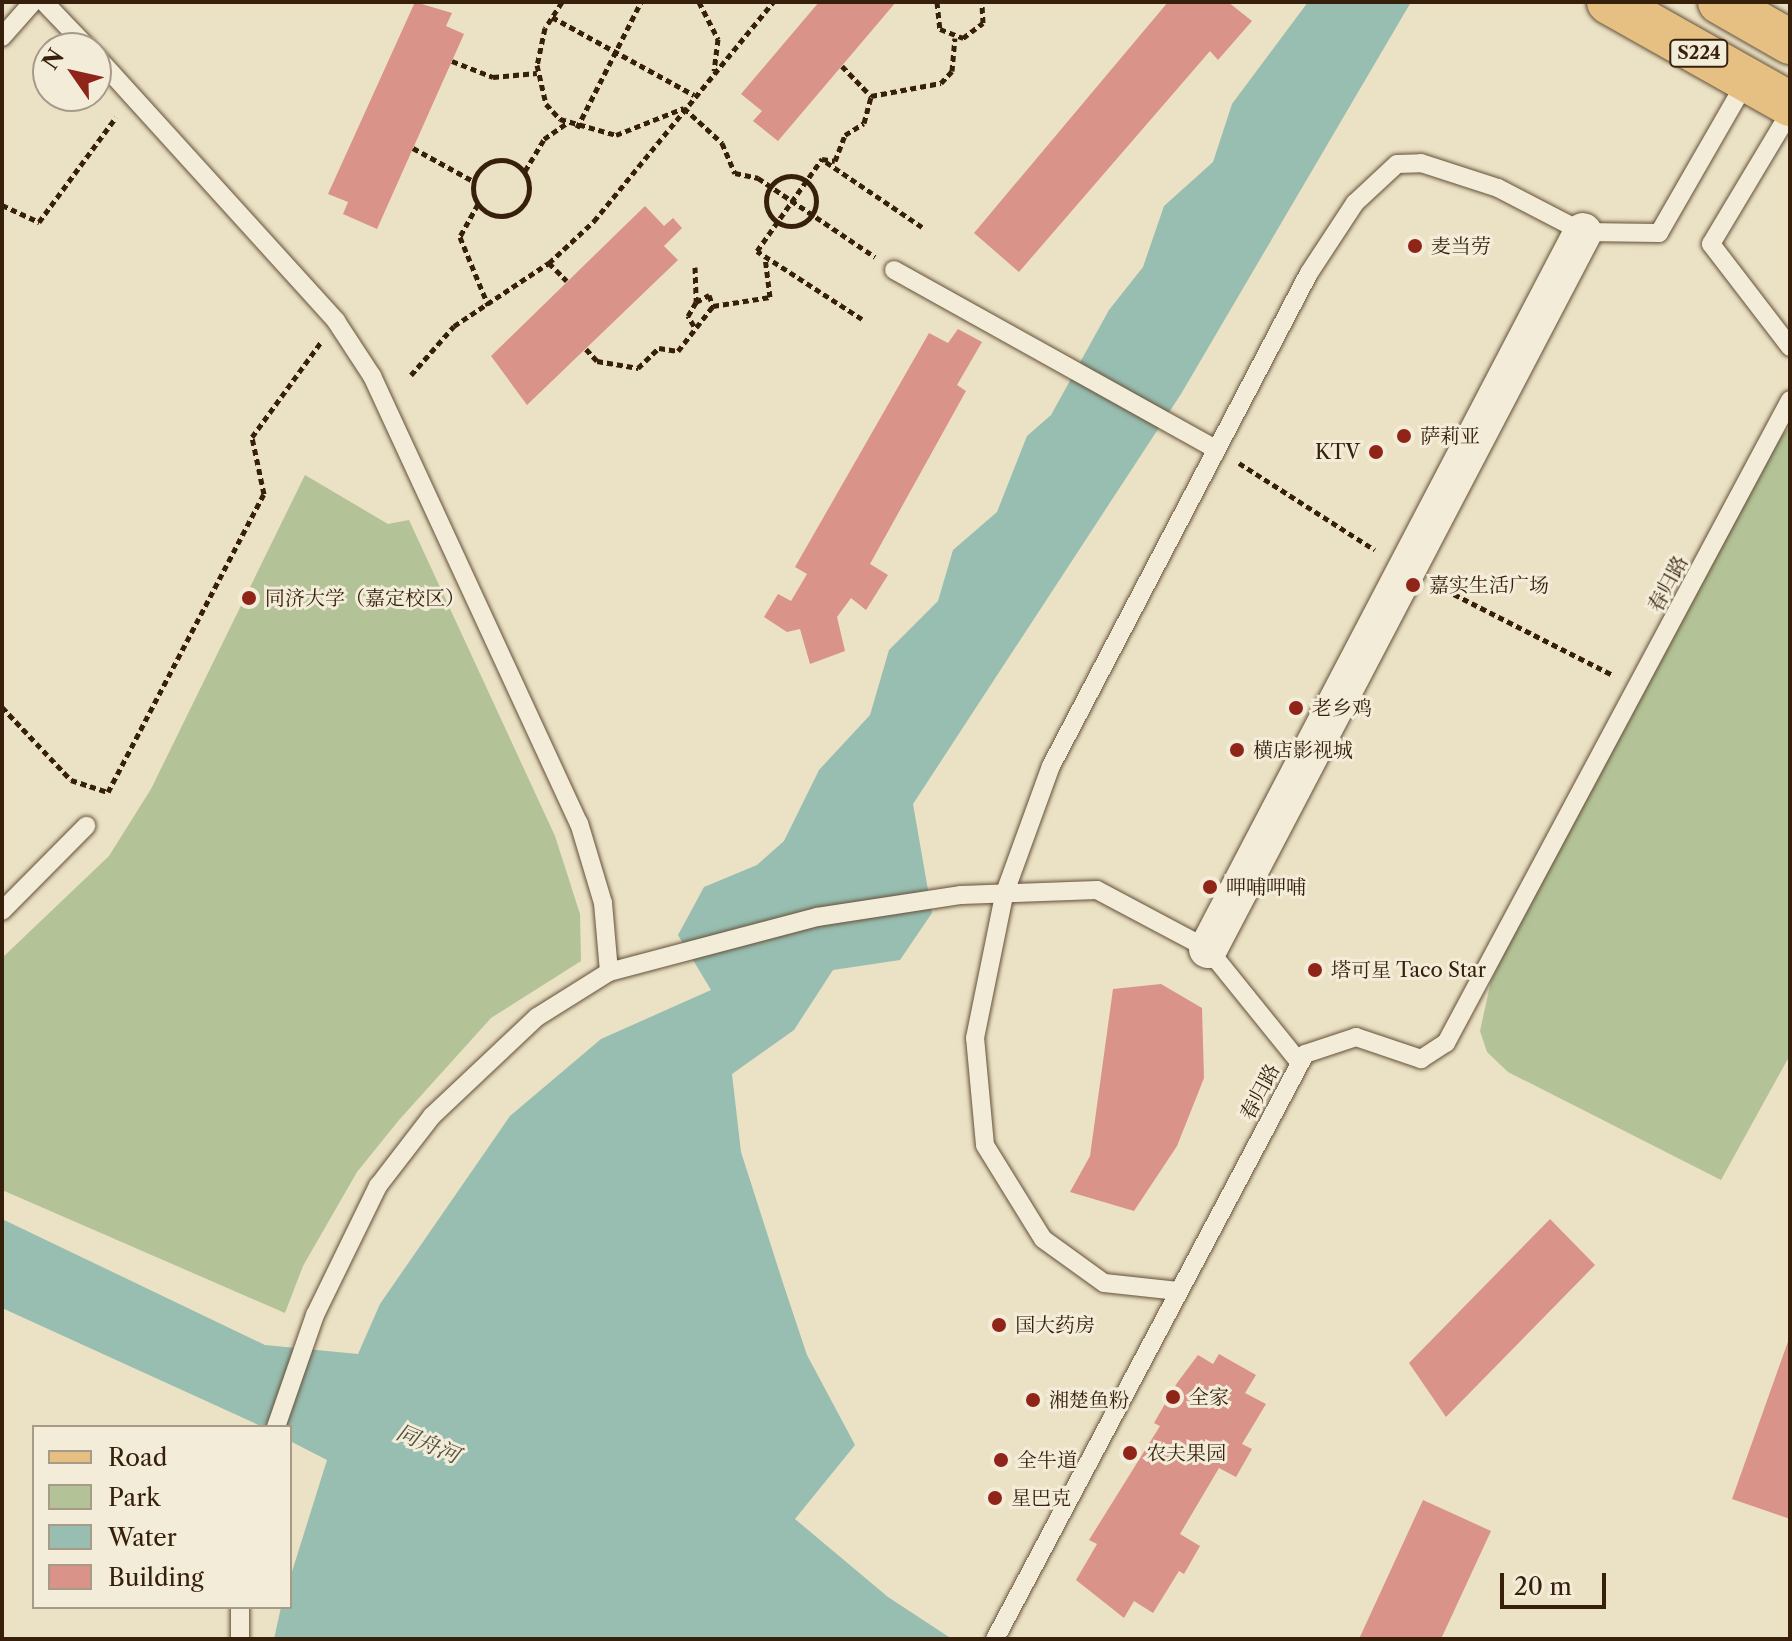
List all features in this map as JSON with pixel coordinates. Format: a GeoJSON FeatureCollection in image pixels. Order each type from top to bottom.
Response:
{"type":"FeatureCollection","features":[{"type":"Feature","properties":{"kind":"main road","name":"S224"},"geometry":{"type":"LineString","coordinates":[[1609,2],[1790,104]]}},
{"type":"Feature","properties":{"kind":"main road","name":"S224"},"geometry":{"type":"LineString","coordinates":[[1720,2],[1790,42]]}},
{"type":"Feature","properties":{"kind":"street"},"geometry":{"type":"LineString","coordinates":[[1208,949],[1583,232]]}},
{"type":"Feature","properties":{"kind":"lane"},"geometry":{"type":"LineString","coordinates":[[2,37],[33,2]]}},
{"type":"Feature","properties":{"kind":"lane"},"geometry":{"type":"LineString","coordinates":[[44,2],[73,32]]}},
{"type":"Feature","properties":{"kind":"lane"},"geometry":{"type":"LineString","coordinates":[[112,73],[336,321],[426,480],[579,823],[603,903],[609,972]]}},
{"type":"Feature","properties":{"kind":"lane"},"geometry":{"type":"LineString","coordinates":[[1178,1291],[1104,1283],[1043,1239],[985,1145],[975,1038],[1004,895],[1051,766],[1309,273],[1355,203],[1397,164],[1421,163],[1498,188],[1583,232],[1659,233],[1747,80]]}},
{"type":"Feature","properties":{"kind":"lane"},"geometry":{"type":"LineString","coordinates":[[1790,112],[1711,244],[1790,347]]}},
{"type":"Feature","properties":{"kind":"lane"},"geometry":{"type":"LineString","coordinates":[[894,270],[1216,449]]}},
{"type":"Feature","properties":{"kind":"lane","name":"春归路"},"geometry":{"type":"LineString","coordinates":[[996,1637],[1300,1063],[1318,1048],[1356,1037],[1402,1059],[1435,1055],[1446,1043],[1790,400]]}},
{"type":"Feature","properties":{"kind":"lane"},"geometry":{"type":"LineString","coordinates":[[2,911],[86,826]]}},
{"type":"Feature","properties":{"kind":"lane"},"geometry":{"type":"LineString","coordinates":[[277,1425],[315,1315],[378,1186],[432,1116],[537,1017],[609,972],[817,917],[961,895],[1097,890],[1208,949],[1300,1063]]}},
{"type":"Feature","properties":{"kind":"lane"},"geometry":{"type":"LineString","coordinates":[[240,1609],[240,1639]]}},
{"type":"Feature","properties":{"kind":"path"},"geometry":{"type":"LineString","coordinates":[[562,2],[538,46],[537,73],[546,104],[567,123],[577,128],[616,135],[684,108]]}},
{"type":"Feature","properties":{"kind":"path"},"geometry":{"type":"LineString","coordinates":[[577,128],[641,2]]}},
{"type":"Feature","properties":{"kind":"path"},"geometry":{"type":"LineString","coordinates":[[699,2],[718,39],[714,72]]}},
{"type":"Feature","properties":{"kind":"path"},"geometry":{"type":"LineString","coordinates":[[411,375],[454,326],[549,263],[594,221],[773,2]]}},
{"type":"Feature","properties":{"kind":"path"},"geometry":{"type":"LineString","coordinates":[[937,2],[936,22],[955,38]]}},
{"type":"Feature","properties":{"kind":"path"},"geometry":{"type":"LineString","coordinates":[[955,38],[978,30],[982,2]]}},
{"type":"Feature","properties":{"kind":"path"},"geometry":{"type":"LineString","coordinates":[[552,17],[694,95]]}},
{"type":"Feature","properties":{"kind":"path"},"geometry":{"type":"LineString","coordinates":[[871,96],[941,83],[952,71],[955,38]]}},
{"type":"Feature","properties":{"kind":"path"},"geometry":{"type":"LineString","coordinates":[[452,61],[493,77],[537,73]]}},
{"type":"Feature","properties":{"kind":"path"},"geometry":{"type":"LineString","coordinates":[[842,66],[871,96]]}},
{"type":"Feature","properties":{"kind":"path"},"geometry":{"type":"LineString","coordinates":[[2,205],[39,222],[133,95]]}},
{"type":"Feature","properties":{"kind":"path"},"geometry":{"type":"LineString","coordinates":[[822,159],[835,161],[845,135],[864,123],[871,96]]}},
{"type":"Feature","properties":{"kind":"path"},"geometry":{"type":"LineString","coordinates":[[684,108],[722,143],[735,173],[771,187],[894,270]]}},
{"type":"Feature","properties":{"kind":"path"},"geometry":{"type":"LineString","coordinates":[[478,204],[498,216],[517,212],[530,189],[525,171],[544,139],[567,123]]}},
{"type":"Feature","properties":{"kind":"path"},"geometry":{"type":"LineString","coordinates":[[413,148],[473,181]]}},
{"type":"Feature","properties":{"kind":"path"},"geometry":{"type":"LineString","coordinates":[[488,305],[460,237],[478,204],[473,181],[483,165],[501,159],[525,171]]}},
{"type":"Feature","properties":{"kind":"path"},"geometry":{"type":"LineString","coordinates":[[822,159],[757,251],[862,319]]}},
{"type":"Feature","properties":{"kind":"path"},"geometry":{"type":"LineString","coordinates":[[822,159],[922,227]]}},
{"type":"Feature","properties":{"kind":"path"},"geometry":{"type":"LineString","coordinates":[[785,177],[805,181],[816,198],[812,215],[799,224],[777,221],[767,209],[771,187],[785,177]]}},
{"type":"Feature","properties":{"kind":"path"},"geometry":{"type":"LineString","coordinates":[[586,349],[597,361],[638,368],[659,348],[678,351],[694,326],[713,306],[770,297],[765,256]]}},
{"type":"Feature","properties":{"kind":"path"},"geometry":{"type":"LineString","coordinates":[[549,263],[567,281]]}},
{"type":"Feature","properties":{"kind":"path"},"geometry":{"type":"LineString","coordinates":[[694,326],[688,316],[696,302],[695,267]]}},
{"type":"Feature","properties":{"kind":"path"},"geometry":{"type":"LineString","coordinates":[[696,302],[709,295],[713,306]]}},
{"type":"Feature","properties":{"kind":"path"},"geometry":{"type":"LineString","coordinates":[[2,707],[71,780],[108,792],[264,494],[252,437],[336,321]]}},
{"type":"Feature","properties":{"kind":"green space"},"geometry":{"type":"Polygon","coordinates":[[[1790,426],[1790,1055],[1721,1180],[1508,1072],[1487,1052],[1480,1031],[1491,981],[1519,923],[1769,451],[1790,426]]]}},
{"type":"Feature","properties":{"kind":"green space"},"geometry":{"type":"Polygon","coordinates":[[[305,475],[388,524],[409,520],[555,836],[580,914],[581,961],[491,1018],[399,1120],[357,1172],[303,1266],[285,1313],[2,1190],[2,958],[109,856],[151,789],[305,475]]]}},
{"type":"Feature","properties":{"kind":"water","name":"同舟河"},"geometry":{"type":"Polygon","coordinates":[[[1308,2],[1411,2],[1181,394],[913,804],[932,913],[900,960],[833,970],[794,1030],[732,1074],[741,1152],[783,1283],[807,1355],[855,1445],[795,1519],[888,1597],[952,1639],[274,1639],[281,1609],[292,1609],[292,1572],[327,1460],[292,1442],[292,1425],[259,1425],[2,1308],[2,1219],[265,1345],[358,1354],[380,1304],[510,1116],[601,1039],[711,990],[678,935],[704,887],[757,865],[784,841],[819,770],[870,715],[889,650],[938,601],[953,550],[997,512],[1027,436],[1051,415],[1109,310],[1143,267],[1164,206],[1213,162],[1232,104],[1308,2]]]}},
{"type":"Feature","properties":{"kind":"building"},"geometry":{"type":"Polygon","coordinates":[[[415,2],[452,13],[446,26],[464,34],[377,229],[343,214],[348,202],[328,194],[415,2]]]}},
{"type":"Feature","properties":{"kind":"building"},"geometry":{"type":"Polygon","coordinates":[[[819,2],[896,2],[778,141],[753,121],[762,111],[741,94],[819,2]]]}},
{"type":"Feature","properties":{"kind":"building"},"geometry":{"type":"Polygon","coordinates":[[[1168,2],[1228,2],[1252,21],[1218,60],[1210,51],[1019,272],[974,233],[1168,2]]]}},
{"type":"Feature","properties":{"kind":"building"},"geometry":{"type":"Polygon","coordinates":[[[645,206],[664,226],[673,218],[682,228],[664,246],[678,260],[527,405],[491,356],[645,206]]]}},
{"type":"Feature","properties":{"kind":"building"},"geometry":{"type":"Polygon","coordinates":[[[958,329],[982,342],[957,385],[966,391],[870,564],[888,575],[866,610],[851,598],[837,617],[845,651],[810,664],[800,629],[787,632],[764,617],[778,594],[791,601],[807,574],[795,567],[929,333],[948,343],[958,329]]]}},
{"type":"Feature","properties":{"kind":"building"},"geometry":{"type":"Polygon","coordinates":[[[1161,984],[1202,1008],[1204,1078],[1177,1146],[1134,1211],[1070,1192],[1090,1156],[1113,989],[1161,984]]]}},
{"type":"Feature","properties":{"kind":"building"},"geometry":{"type":"Polygon","coordinates":[[[1550,1219],[1595,1265],[1446,1417],[1409,1363],[1550,1219]]]}},
{"type":"Feature","properties":{"kind":"building"},"geometry":{"type":"Polygon","coordinates":[[[1790,1336],[1790,1519],[1732,1499],[1790,1336]]]}},
{"type":"Feature","properties":{"kind":"building"},"geometry":{"type":"Polygon","coordinates":[[[1219,1354],[1256,1375],[1245,1393],[1266,1404],[1242,1444],[1252,1449],[1236,1477],[1219,1468],[1180,1534],[1200,1546],[1184,1574],[1179,1571],[1153,1613],[1134,1601],[1124,1618],[1076,1580],[1097,1544],[1089,1540],[1160,1426],[1154,1423],[1177,1383],[1198,1355],[1213,1364],[1219,1354]]]}},
{"type":"Feature","properties":{"kind":"building"},"geometry":{"type":"Polygon","coordinates":[[[1423,1500],[1491,1531],[1441,1639],[1359,1639],[1423,1500]]]}},
{"type":"Feature","properties":{"kind":"place","name":"麦当劳"},"geometry":{"type":"Point","coordinates":[1415,246]}},
{"type":"Feature","properties":{"kind":"place","name":"萨莉亚"},"geometry":{"type":"Point","coordinates":[1404,436]}},
{"type":"Feature","properties":{"kind":"place","name":"KTV"},"geometry":{"type":"Point","coordinates":[1376,452]}},
{"type":"Feature","properties":{"kind":"place","name":"嘉实生活广场"},"geometry":{"type":"Point","coordinates":[1413,585]}},
{"type":"Feature","properties":{"kind":"place","name":"同济大学（嘉定校区）"},"geometry":{"type":"Point","coordinates":[249,598]}},
{"type":"Feature","properties":{"kind":"place","name":"老乡鸡"},"geometry":{"type":"Point","coordinates":[1296,708]}},
{"type":"Feature","properties":{"kind":"place","name":"横店影视城"},"geometry":{"type":"Point","coordinates":[1237,750]}},
{"type":"Feature","properties":{"kind":"place","name":"呷哺呷哺"},"geometry":{"type":"Point","coordinates":[1210,887]}},
{"type":"Feature","properties":{"kind":"place","name":"塔可星 Taco Star"},"geometry":{"type":"Point","coordinates":[1315,970]}},
{"type":"Feature","properties":{"kind":"place","name":"国大药房"},"geometry":{"type":"Point","coordinates":[999,1325]}},
{"type":"Feature","properties":{"kind":"place","name":"全家"},"geometry":{"type":"Point","coordinates":[1173,1397]}},
{"type":"Feature","properties":{"kind":"place","name":"湘楚鱼粉"},"geometry":{"type":"Point","coordinates":[1033,1400]}},
{"type":"Feature","properties":{"kind":"place","name":"农夫果园"},"geometry":{"type":"Point","coordinates":[1130,1453]}},
{"type":"Feature","properties":{"kind":"place","name":"全牛道"},"geometry":{"type":"Point","coordinates":[1001,1460]}},
{"type":"Feature","properties":{"kind":"place","name":"星巴克"},"geometry":{"type":"Point","coordinates":[995,1498]}}]}
